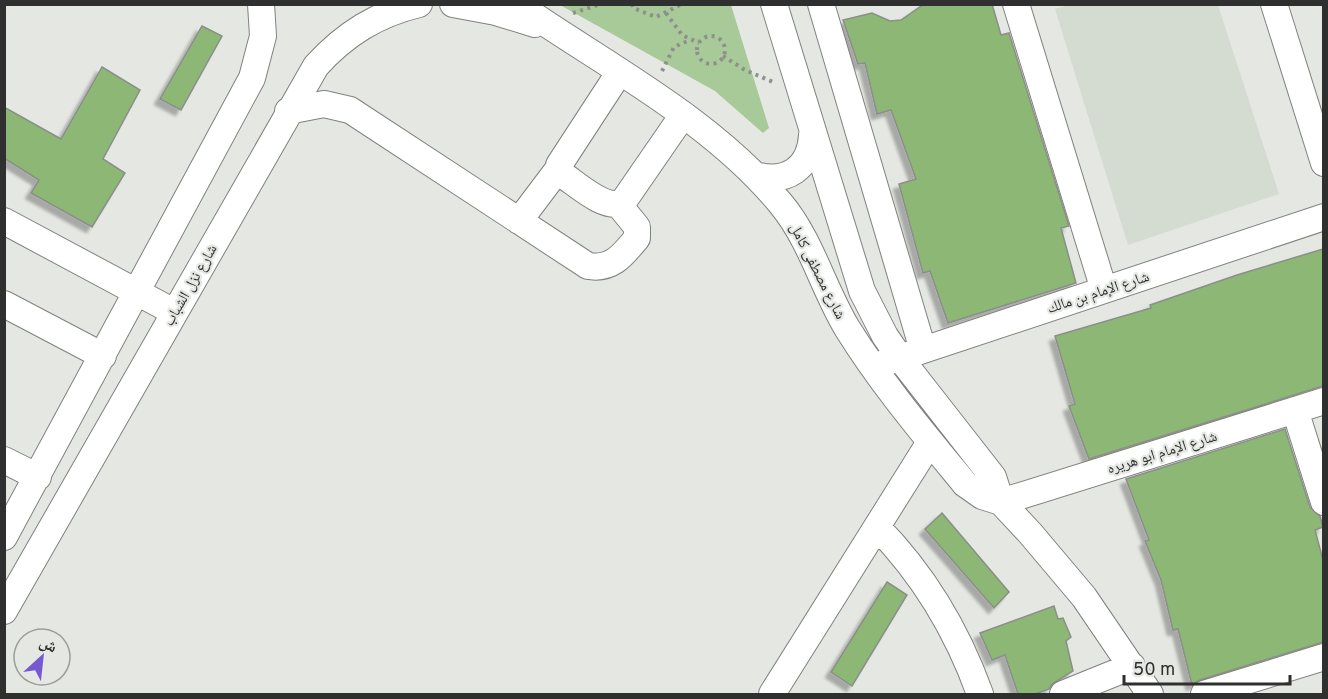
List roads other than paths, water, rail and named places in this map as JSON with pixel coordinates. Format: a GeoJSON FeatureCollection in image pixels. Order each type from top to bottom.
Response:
{"type":"FeatureCollection","features":[{"type":"Feature","properties":{"kind":"street"},"geometry":{"type":"LineString","coordinates":[[4,537],[138,293],[252,78],[263,36],[261,4]]}},
{"type":"Feature","properties":{"kind":"street","name":"شارع نزل الشباب"},"geometry":{"type":"LineString","coordinates":[[4,611],[288,111],[316,66],[346,36],[382,15],[419,4]]}},
{"type":"Feature","properties":{"kind":"street"},"geometry":{"type":"LineString","coordinates":[[453,4],[496,12],[560,34]]}},
{"type":"Feature","properties":{"kind":"street","name":"شارع مصطفى كامل"},"geometry":{"type":"LineString","coordinates":[[517,4],[683,115],[755,175],[796,226],[836,309],[872,366],[930,442],[973,490],[1001,502]]}},
{"type":"Feature","properties":{"kind":"street","name":"شارع مصطفى كامل"},"geometry":{"type":"LineString","coordinates":[[774,4],[812,135],[862,291],[885,336],[912,354],[993,477],[1001,502],[1084,597],[1150,694]]}},
{"type":"Feature","properties":{"kind":"street"},"geometry":{"type":"LineString","coordinates":[[1016,4],[1104,290]]}},
{"type":"Feature","properties":{"kind":"street"},"geometry":{"type":"LineString","coordinates":[[1274,4],[1323,163]]}},
{"type":"Feature","properties":{"kind":"street"},"geometry":{"type":"LineString","coordinates":[[822,5],[912,354]]}},
{"type":"Feature","properties":{"kind":"street"},"geometry":{"type":"LineString","coordinates":[[519,221],[558,168],[619,73]]}},
{"type":"Feature","properties":{"kind":"street"},"geometry":{"type":"LineString","coordinates":[[288,111],[324,104],[350,110],[588,266],[606,266],[620,258],[638,234],[637,227],[619,205],[607,203],[560,174],[558,168]]}},
{"type":"Feature","properties":{"kind":"street"},"geometry":{"type":"LineString","coordinates":[[619,205],[683,115]]}},
{"type":"Feature","properties":{"kind":"street"},"geometry":{"type":"LineString","coordinates":[[755,175],[769,179],[783,178],[796,172],[808,156],[812,135]]}},
{"type":"Feature","properties":{"kind":"street","name":"شارع الإمام بن مالك"},"geometry":{"type":"LineString","coordinates":[[872,366],[1323,217]]}},
{"type":"Feature","properties":{"kind":"street"},"geometry":{"type":"LineString","coordinates":[[4,221],[174,312]]}},
{"type":"Feature","properties":{"kind":"street"},"geometry":{"type":"LineString","coordinates":[[4,304],[103,356]]}},
{"type":"Feature","properties":{"kind":"street","name":"شارع الإمام ابو هريره"},"geometry":{"type":"LineString","coordinates":[[1001,502],[1323,401]]}},
{"type":"Feature","properties":{"kind":"street"},"geometry":{"type":"LineString","coordinates":[[1295,410],[1323,502]]}},
{"type":"Feature","properties":{"kind":"street"},"geometry":{"type":"LineString","coordinates":[[772,694],[930,442]]}},
{"type":"Feature","properties":{"kind":"street"},"geometry":{"type":"LineString","coordinates":[[4,459],[38,477]]}},
{"type":"Feature","properties":{"kind":"street"},"geometry":{"type":"LineString","coordinates":[[877,527],[914,568],[935,597],[958,637],[980,694]]}},
{"type":"Feature","properties":{"kind":"street"},"geometry":{"type":"LineString","coordinates":[[1204,694],[1323,657]]}},
{"type":"Feature","properties":{"kind":"street"},"geometry":{"type":"LineString","coordinates":[[1063,694],[1132,666]]}}]}
